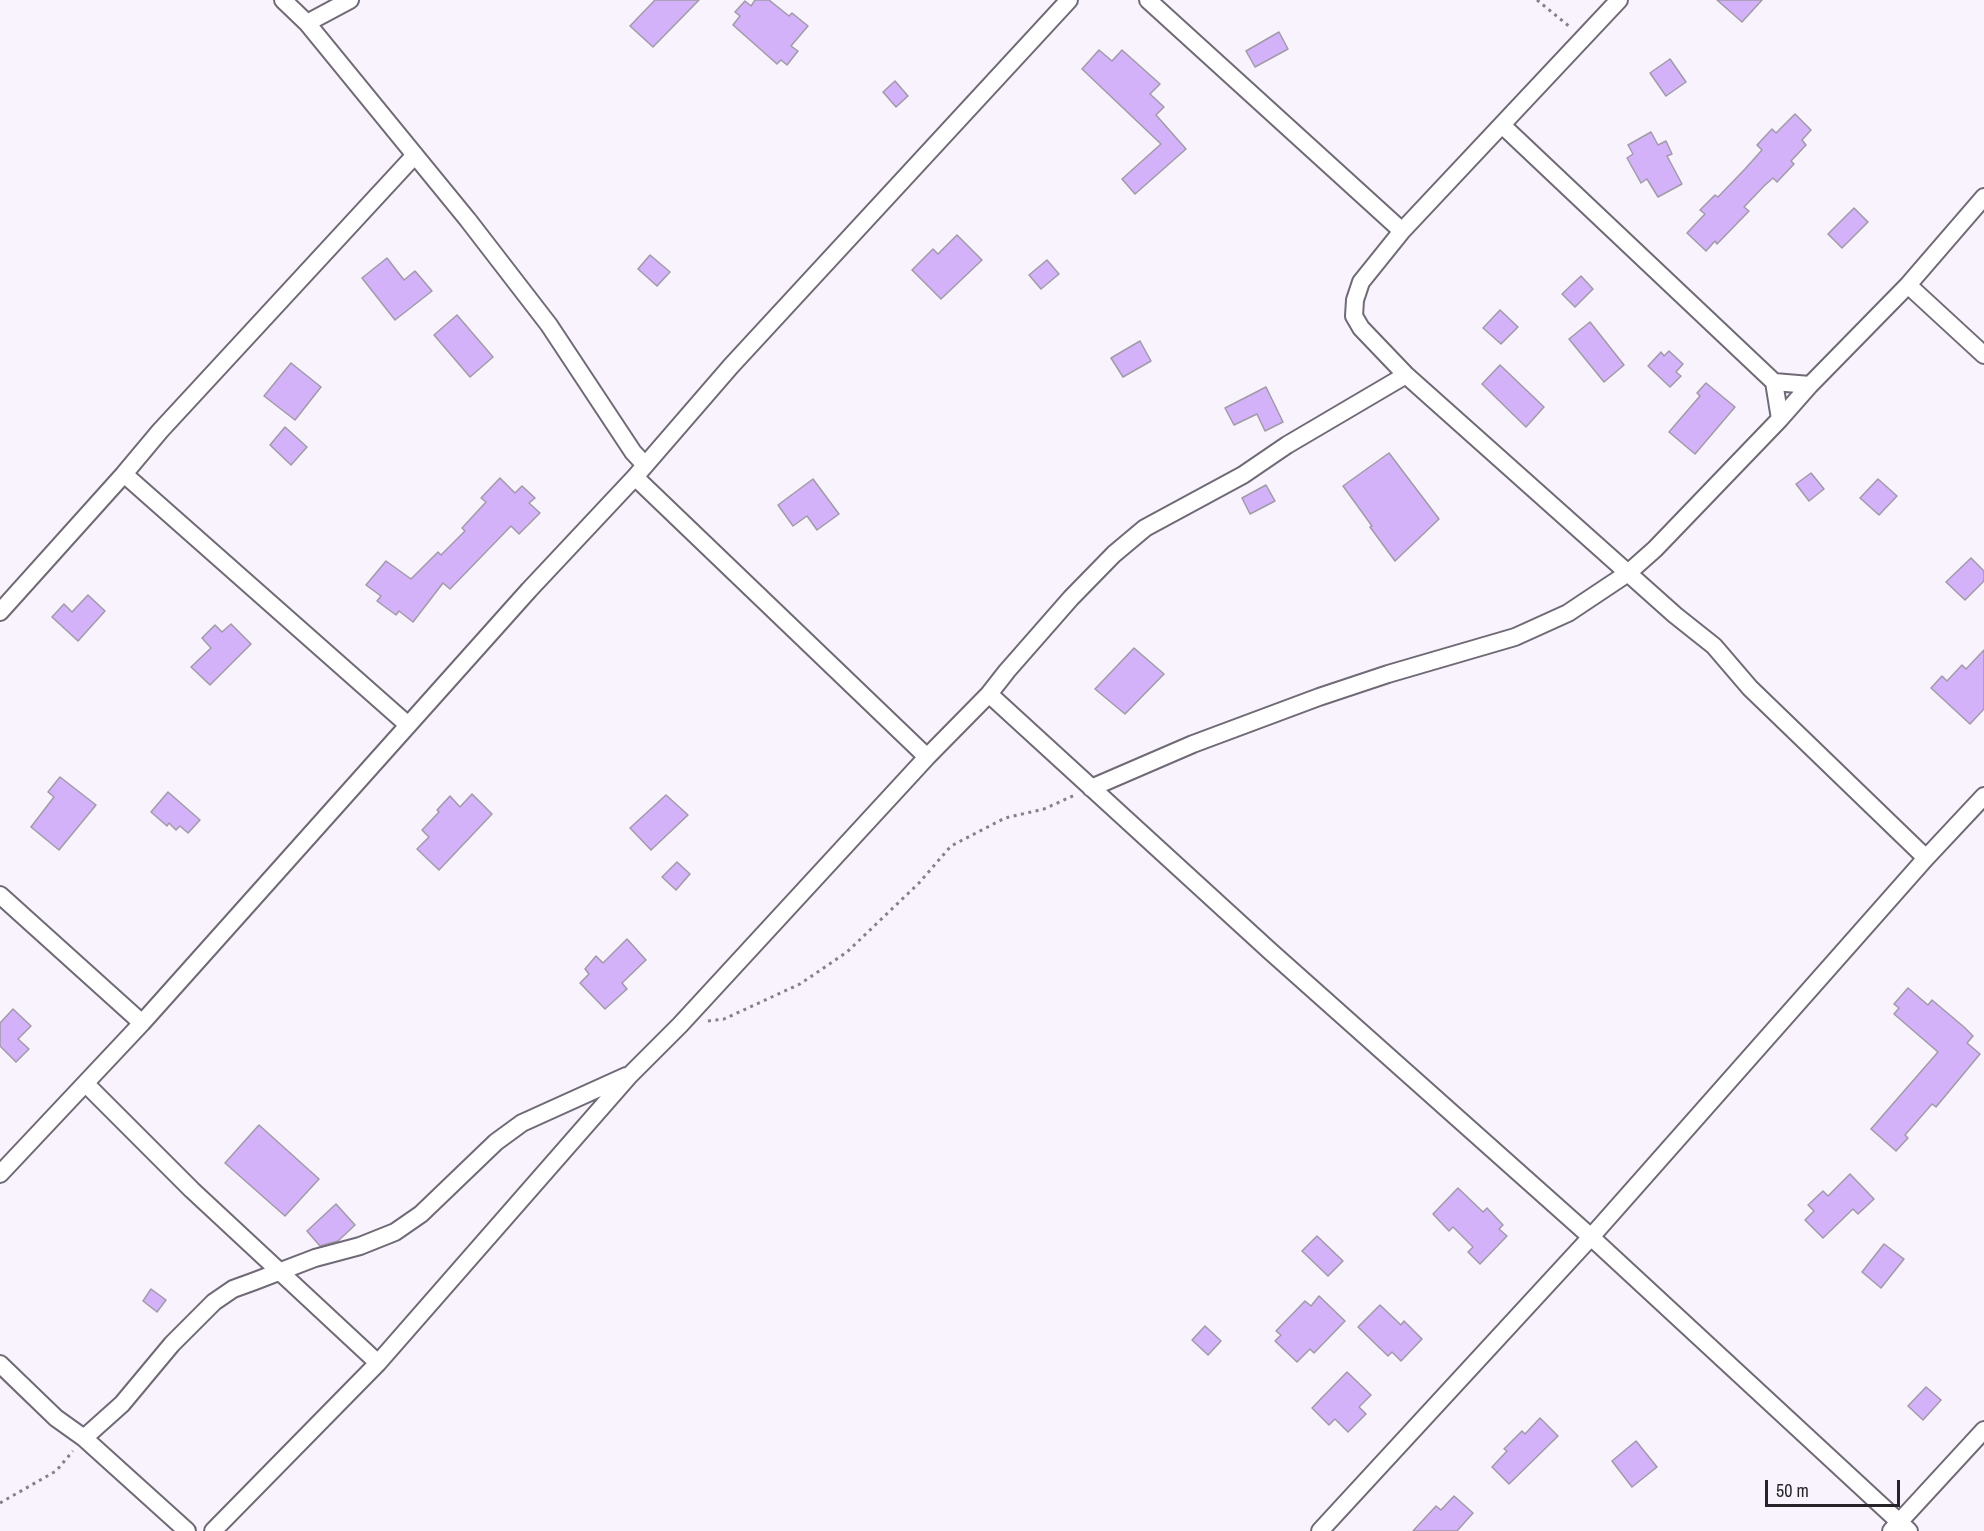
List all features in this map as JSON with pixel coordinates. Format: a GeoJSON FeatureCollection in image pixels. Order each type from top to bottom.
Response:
{"type":"FeatureCollection","features":[{"type":"Feature","properties":{"kind":"street"},"geometry":{"type":"LineString","coordinates":[[283,0],[307,23],[468,220],[549,325],[633,452],[640,471],[927,757]]}},
{"type":"Feature","properties":{"kind":"street"},"geometry":{"type":"LineString","coordinates":[[307,23],[350,0]]}},
{"type":"Feature","properties":{"kind":"street"},"geometry":{"type":"LineString","coordinates":[[0,1174],[142,1023],[529,590],[640,471],[731,366],[1069,0]]}},
{"type":"Feature","properties":{"kind":"street"},"geometry":{"type":"LineString","coordinates":[[1148,0],[1402,231]]}},
{"type":"Feature","properties":{"kind":"street"},"geometry":{"type":"LineString","coordinates":[[1619,0],[1402,231],[1361,282],[1354,300],[1354,316],[1361,328],[1406,375],[1675,615],[1714,646],[1750,688],[1926,858]]}},
{"type":"Feature","properties":{"kind":"street"},"geometry":{"type":"LineString","coordinates":[[1502,125],[1774,382],[1780,419]]}},
{"type":"Feature","properties":{"kind":"street"},"geometry":{"type":"LineString","coordinates":[[0,612],[160,431],[415,155]]}},
{"type":"Feature","properties":{"kind":"street"},"geometry":{"type":"LineString","coordinates":[[1091,788],[1192,744],[1318,697],[1515,637],[1568,614],[1628,573],[1655,549],[1908,285],[1984,197]]}},
{"type":"Feature","properties":{"kind":"street"},"geometry":{"type":"LineString","coordinates":[[1908,285],[1984,356]]}},
{"type":"Feature","properties":{"kind":"street"},"geometry":{"type":"LineString","coordinates":[[213,1531],[378,1363],[630,1075],[680,1025],[927,757],[989,694],[1071,598],[1114,554],[1145,528],[1243,476],[1287,444],[1406,375]]}},
{"type":"Feature","properties":{"kind":"street"},"geometry":{"type":"LineString","coordinates":[[1774,382],[1810,385]]}},
{"type":"Feature","properties":{"kind":"street"},"geometry":{"type":"LineString","coordinates":[[124,474],[408,725]]}},
{"type":"Feature","properties":{"kind":"street"},"geometry":{"type":"LineString","coordinates":[[989,694],[1270,951],[1591,1238],[1900,1528],[1984,1430]]}},
{"type":"Feature","properties":{"kind":"street"},"geometry":{"type":"LineString","coordinates":[[1320,1531],[1591,1238],[1926,858],[1984,796]]}},
{"type":"Feature","properties":{"kind":"street"},"geometry":{"type":"LineString","coordinates":[[0,895],[142,1023]]}},
{"type":"Feature","properties":{"kind":"street"},"geometry":{"type":"LineString","coordinates":[[84,1438],[122,1404],[172,1344],[214,1302],[233,1289],[315,1258],[360,1246],[395,1232],[421,1214],[496,1142],[522,1123],[630,1075]]}},
{"type":"Feature","properties":{"kind":"street"},"geometry":{"type":"LineString","coordinates":[[86,1084],[192,1190],[378,1363]]}},
{"type":"Feature","properties":{"kind":"street"},"geometry":{"type":"LineString","coordinates":[[0,1364],[56,1418],[84,1438],[187,1531]]}},
{"type":"Feature","properties":{"kind":"path"},"geometry":{"type":"LineString","coordinates":[[1537,0],[1583,38]]}},
{"type":"Feature","properties":{"kind":"path"},"geometry":{"type":"LineString","coordinates":[[680,1025],[724,1019],[800,984],[847,952],[919,883],[951,846],[1005,818],[1044,809],[1091,788]]}},
{"type":"Feature","properties":{"kind":"path"},"geometry":{"type":"LineString","coordinates":[[0,1503],[56,1471],[84,1438]]}},
{"type":"Feature","properties":{"kind":"building"},"geometry":{"type":"Polygon","coordinates":[[[655,0],[699,0],[653,47],[630,26],[655,0]]]}},
{"type":"Feature","properties":{"kind":"building"},"geometry":{"type":"Polygon","coordinates":[[[755,0],[769,0],[789,16],[792,13],[808,26],[791,46],[798,51],[787,65],[781,60],[777,64],[733,25],[740,16],[735,12],[745,1],[751,6],[755,0]]]}},
{"type":"Feature","properties":{"kind":"building"},"geometry":{"type":"Polygon","coordinates":[[[1717,0],[1762,0],[1742,22],[1717,0]]]}},
{"type":"Feature","properties":{"kind":"building"},"geometry":{"type":"Polygon","coordinates":[[[1279,32],[1288,49],[1255,67],[1246,51],[1279,32]]]}},
{"type":"Feature","properties":{"kind":"building"},"geometry":{"type":"Polygon","coordinates":[[[1099,50],[1112,61],[1122,50],[1160,84],[1150,94],[1164,107],[1156,115],[1186,149],[1135,194],[1122,179],[1161,144],[1082,69],[1099,50]]]}},
{"type":"Feature","properties":{"kind":"building"},"geometry":{"type":"Polygon","coordinates":[[[1670,59],[1686,82],[1666,96],[1650,73],[1670,59]]]}},
{"type":"Feature","properties":{"kind":"building"},"geometry":{"type":"Polygon","coordinates":[[[895,81],[908,96],[896,107],[883,92],[895,81]]]}},
{"type":"Feature","properties":{"kind":"building"},"geometry":{"type":"Polygon","coordinates":[[[1795,114],[1811,130],[1802,140],[1806,145],[1791,161],[1794,164],[1777,182],[1773,178],[1764,186],[1744,207],[1749,211],[1717,244],[1715,241],[1706,251],[1687,233],[1705,214],[1700,210],[1715,195],[1718,197],[1762,150],[1757,145],[1772,129],[1776,133],[1795,114]]]}},
{"type":"Feature","properties":{"kind":"building"},"geometry":{"type":"Polygon","coordinates":[[[1651,132],[1658,145],[1666,141],[1672,154],[1667,156],[1682,184],[1658,197],[1647,179],[1641,183],[1627,158],[1633,154],[1628,145],[1651,132]]]}},
{"type":"Feature","properties":{"kind":"building"},"geometry":{"type":"Polygon","coordinates":[[[1854,208],[1868,222],[1842,248],[1828,234],[1854,208]]]}},
{"type":"Feature","properties":{"kind":"building"},"geometry":{"type":"Polygon","coordinates":[[[957,235],[982,260],[941,299],[912,270],[933,249],[938,254],[957,235]]]}},
{"type":"Feature","properties":{"kind":"building"},"geometry":{"type":"Polygon","coordinates":[[[650,255],[670,272],[657,286],[638,269],[650,255]]]}},
{"type":"Feature","properties":{"kind":"building"},"geometry":{"type":"Polygon","coordinates":[[[387,258],[404,280],[415,271],[432,291],[395,320],[362,278],[387,258]]]}},
{"type":"Feature","properties":{"kind":"building"},"geometry":{"type":"Polygon","coordinates":[[[1047,260],[1059,274],[1041,289],[1029,275],[1047,260]]]}},
{"type":"Feature","properties":{"kind":"building"},"geometry":{"type":"Polygon","coordinates":[[[1581,276],[1593,289],[1575,307],[1562,294],[1581,276]]]}},
{"type":"Feature","properties":{"kind":"building"},"geometry":{"type":"Polygon","coordinates":[[[1500,310],[1518,327],[1501,344],[1483,328],[1500,310]]]}},
{"type":"Feature","properties":{"kind":"building"},"geometry":{"type":"Polygon","coordinates":[[[457,315],[493,357],[470,377],[434,335],[457,315]]]}},
{"type":"Feature","properties":{"kind":"building"},"geometry":{"type":"Polygon","coordinates":[[[1590,322],[1624,365],[1604,382],[1569,339],[1590,322]]]}},
{"type":"Feature","properties":{"kind":"building"},"geometry":{"type":"Polygon","coordinates":[[[1140,341],[1151,361],[1123,377],[1111,358],[1140,341]]]}},
{"type":"Feature","properties":{"kind":"building"},"geometry":{"type":"Polygon","coordinates":[[[1669,351],[1683,364],[1676,372],[1681,376],[1670,387],[1648,366],[1661,352],[1664,356],[1669,351]]]}},
{"type":"Feature","properties":{"kind":"building"},"geometry":{"type":"Polygon","coordinates":[[[291,363],[321,387],[295,420],[264,396],[291,363]]]}},
{"type":"Feature","properties":{"kind":"building"},"geometry":{"type":"Polygon","coordinates":[[[1500,365],[1544,407],[1526,427],[1482,384],[1500,365]]]}},
{"type":"Feature","properties":{"kind":"building"},"geometry":{"type":"Polygon","coordinates":[[[1706,383],[1735,407],[1695,454],[1669,432],[1700,396],[1697,393],[1706,383]]]}},
{"type":"Feature","properties":{"kind":"building"},"geometry":{"type":"Polygon","coordinates":[[[1266,387],[1283,422],[1265,431],[1257,414],[1234,425],[1225,408],[1266,387]]]}},
{"type":"Feature","properties":{"kind":"building"},"geometry":{"type":"Polygon","coordinates":[[[285,427],[307,447],[291,465],[270,445],[285,427]]]}},
{"type":"Feature","properties":{"kind":"building"},"geometry":{"type":"Polygon","coordinates":[[[1389,453],[1439,519],[1395,561],[1343,486],[1389,453]]]}},
{"type":"Feature","properties":{"kind":"building"},"geometry":{"type":"Polygon","coordinates":[[[1811,473],[1824,489],[1809,501],[1796,484],[1811,473]]]}},
{"type":"Feature","properties":{"kind":"building"},"geometry":{"type":"Polygon","coordinates":[[[500,478],[515,493],[522,486],[535,498],[529,503],[540,513],[519,534],[511,526],[450,589],[443,583],[413,622],[399,611],[396,615],[377,601],[381,596],[366,585],[386,561],[411,579],[438,552],[441,555],[465,531],[462,528],[486,502],[481,498],[500,478]]]}},
{"type":"Feature","properties":{"kind":"building"},"geometry":{"type":"Polygon","coordinates":[[[813,479],[839,514],[817,530],[807,516],[793,526],[778,505],[813,479]]]}},
{"type":"Feature","properties":{"kind":"building"},"geometry":{"type":"Polygon","coordinates":[[[1878,479],[1897,496],[1879,515],[1860,498],[1878,479]]]}},
{"type":"Feature","properties":{"kind":"building"},"geometry":{"type":"Polygon","coordinates":[[[1266,485],[1275,501],[1250,514],[1242,498],[1266,485]]]}},
{"type":"Feature","properties":{"kind":"building"},"geometry":{"type":"Polygon","coordinates":[[[1971,558],[1984,571],[1984,581],[1965,600],[1946,582],[1971,558]]]}},
{"type":"Feature","properties":{"kind":"building"},"geometry":{"type":"Polygon","coordinates":[[[88,595],[105,611],[78,641],[52,617],[64,604],[72,612],[88,595]]]}},
{"type":"Feature","properties":{"kind":"building"},"geometry":{"type":"Polygon","coordinates":[[[231,624],[251,644],[210,685],[191,667],[211,648],[202,638],[215,625],[222,632],[231,624]]]}},
{"type":"Feature","properties":{"kind":"building"},"geometry":{"type":"Polygon","coordinates":[[[1134,648],[1164,674],[1125,714],[1095,689],[1134,648]]]}},
{"type":"Feature","properties":{"kind":"building"},"geometry":{"type":"Polygon","coordinates":[[[1984,650],[1984,709],[1970,724],[1931,688],[1942,676],[1947,681],[1962,665],[1966,669],[1984,650]]]}},
{"type":"Feature","properties":{"kind":"building"},"geometry":{"type":"Polygon","coordinates":[[[60,777],[96,805],[59,850],[31,827],[54,797],[48,792],[60,777]]]}},
{"type":"Feature","properties":{"kind":"building"},"geometry":{"type":"Polygon","coordinates":[[[168,792],[200,820],[188,833],[180,826],[176,830],[169,823],[167,826],[151,812],[168,792]]]}},
{"type":"Feature","properties":{"kind":"building"},"geometry":{"type":"Polygon","coordinates":[[[472,794],[492,814],[439,870],[417,849],[429,837],[422,830],[450,796],[460,807],[472,794]]]}},
{"type":"Feature","properties":{"kind":"building"},"geometry":{"type":"Polygon","coordinates":[[[666,795],[688,815],[651,850],[630,828],[666,795]]]}},
{"type":"Feature","properties":{"kind":"building"},"geometry":{"type":"Polygon","coordinates":[[[677,862],[690,874],[676,890],[662,877],[677,862]]]}},
{"type":"Feature","properties":{"kind":"building"},"geometry":{"type":"Polygon","coordinates":[[[627,939],[646,960],[622,983],[627,989],[605,1009],[580,983],[589,974],[585,969],[596,956],[603,963],[627,939]]]}},
{"type":"Feature","properties":{"kind":"building"},"geometry":{"type":"Polygon","coordinates":[[[1908,988],[1928,1005],[1932,1000],[1964,1027],[1973,1036],[1967,1043],[1980,1054],[1936,1107],[1932,1104],[1905,1135],[1908,1138],[1896,1151],[1871,1129],[1938,1052],[1894,1014],[1899,1008],[1894,1004],[1908,988]]]}},
{"type":"Feature","properties":{"kind":"building"},"geometry":{"type":"Polygon","coordinates":[[[13,1009],[31,1026],[18,1039],[29,1049],[16,1062],[0,1046],[0,1023],[13,1009]]]}},
{"type":"Feature","properties":{"kind":"building"},"geometry":{"type":"Polygon","coordinates":[[[259,1125],[319,1179],[285,1216],[225,1163],[259,1125]]]}},
{"type":"Feature","properties":{"kind":"building"},"geometry":{"type":"Polygon","coordinates":[[[1850,1174],[1874,1199],[1858,1214],[1853,1209],[1823,1238],[1805,1220],[1814,1211],[1808,1205],[1823,1191],[1828,1196],[1850,1174]]]}},
{"type":"Feature","properties":{"kind":"building"},"geometry":{"type":"Polygon","coordinates":[[[1458,1188],[1483,1212],[1487,1208],[1503,1225],[1499,1229],[1507,1236],[1480,1264],[1468,1252],[1473,1247],[1453,1227],[1449,1231],[1433,1214],[1458,1188]]]}},
{"type":"Feature","properties":{"kind":"building"},"geometry":{"type":"Polygon","coordinates":[[[336,1204],[355,1225],[338,1241],[320,1246],[307,1231],[336,1204]]]}},
{"type":"Feature","properties":{"kind":"building"},"geometry":{"type":"Polygon","coordinates":[[[1317,1236],[1343,1261],[1328,1276],[1302,1251],[1317,1236]]]}},
{"type":"Feature","properties":{"kind":"building"},"geometry":{"type":"Polygon","coordinates":[[[1884,1244],[1904,1259],[1881,1288],[1862,1272],[1884,1244]]]}},
{"type":"Feature","properties":{"kind":"building"},"geometry":{"type":"Polygon","coordinates":[[[151,1289],[166,1300],[157,1312],[143,1301],[151,1289]]]}},
{"type":"Feature","properties":{"kind":"building"},"geometry":{"type":"Polygon","coordinates":[[[1319,1296],[1345,1321],[1314,1353],[1310,1349],[1297,1362],[1275,1341],[1281,1335],[1276,1331],[1305,1301],[1311,1306],[1319,1296]]]}},
{"type":"Feature","properties":{"kind":"building"},"geometry":{"type":"Polygon","coordinates":[[[1380,1305],[1401,1325],[1404,1321],[1422,1339],[1401,1361],[1392,1352],[1388,1356],[1358,1327],[1380,1305]]]}},
{"type":"Feature","properties":{"kind":"building"},"geometry":{"type":"Polygon","coordinates":[[[1205,1326],[1221,1341],[1208,1355],[1192,1340],[1205,1326]]]}},
{"type":"Feature","properties":{"kind":"building"},"geometry":{"type":"Polygon","coordinates":[[[1347,1372],[1371,1395],[1359,1407],[1366,1414],[1348,1432],[1335,1419],[1329,1425],[1312,1408],[1347,1372]]]}},
{"type":"Feature","properties":{"kind":"building"},"geometry":{"type":"Polygon","coordinates":[[[1926,1387],[1941,1400],[1923,1420],[1908,1406],[1926,1387]]]}},
{"type":"Feature","properties":{"kind":"building"},"geometry":{"type":"Polygon","coordinates":[[[1540,1418],[1558,1436],[1509,1484],[1492,1467],[1507,1451],[1504,1449],[1522,1431],[1525,1434],[1540,1418]]]}},
{"type":"Feature","properties":{"kind":"building"},"geometry":{"type":"Polygon","coordinates":[[[1636,1441],[1657,1467],[1632,1487],[1612,1461],[1636,1441]]]}},
{"type":"Feature","properties":{"kind":"building"},"geometry":{"type":"Polygon","coordinates":[[[1454,1496],[1473,1513],[1457,1531],[1413,1531],[1436,1506],[1441,1510],[1454,1496]]]}}]}
